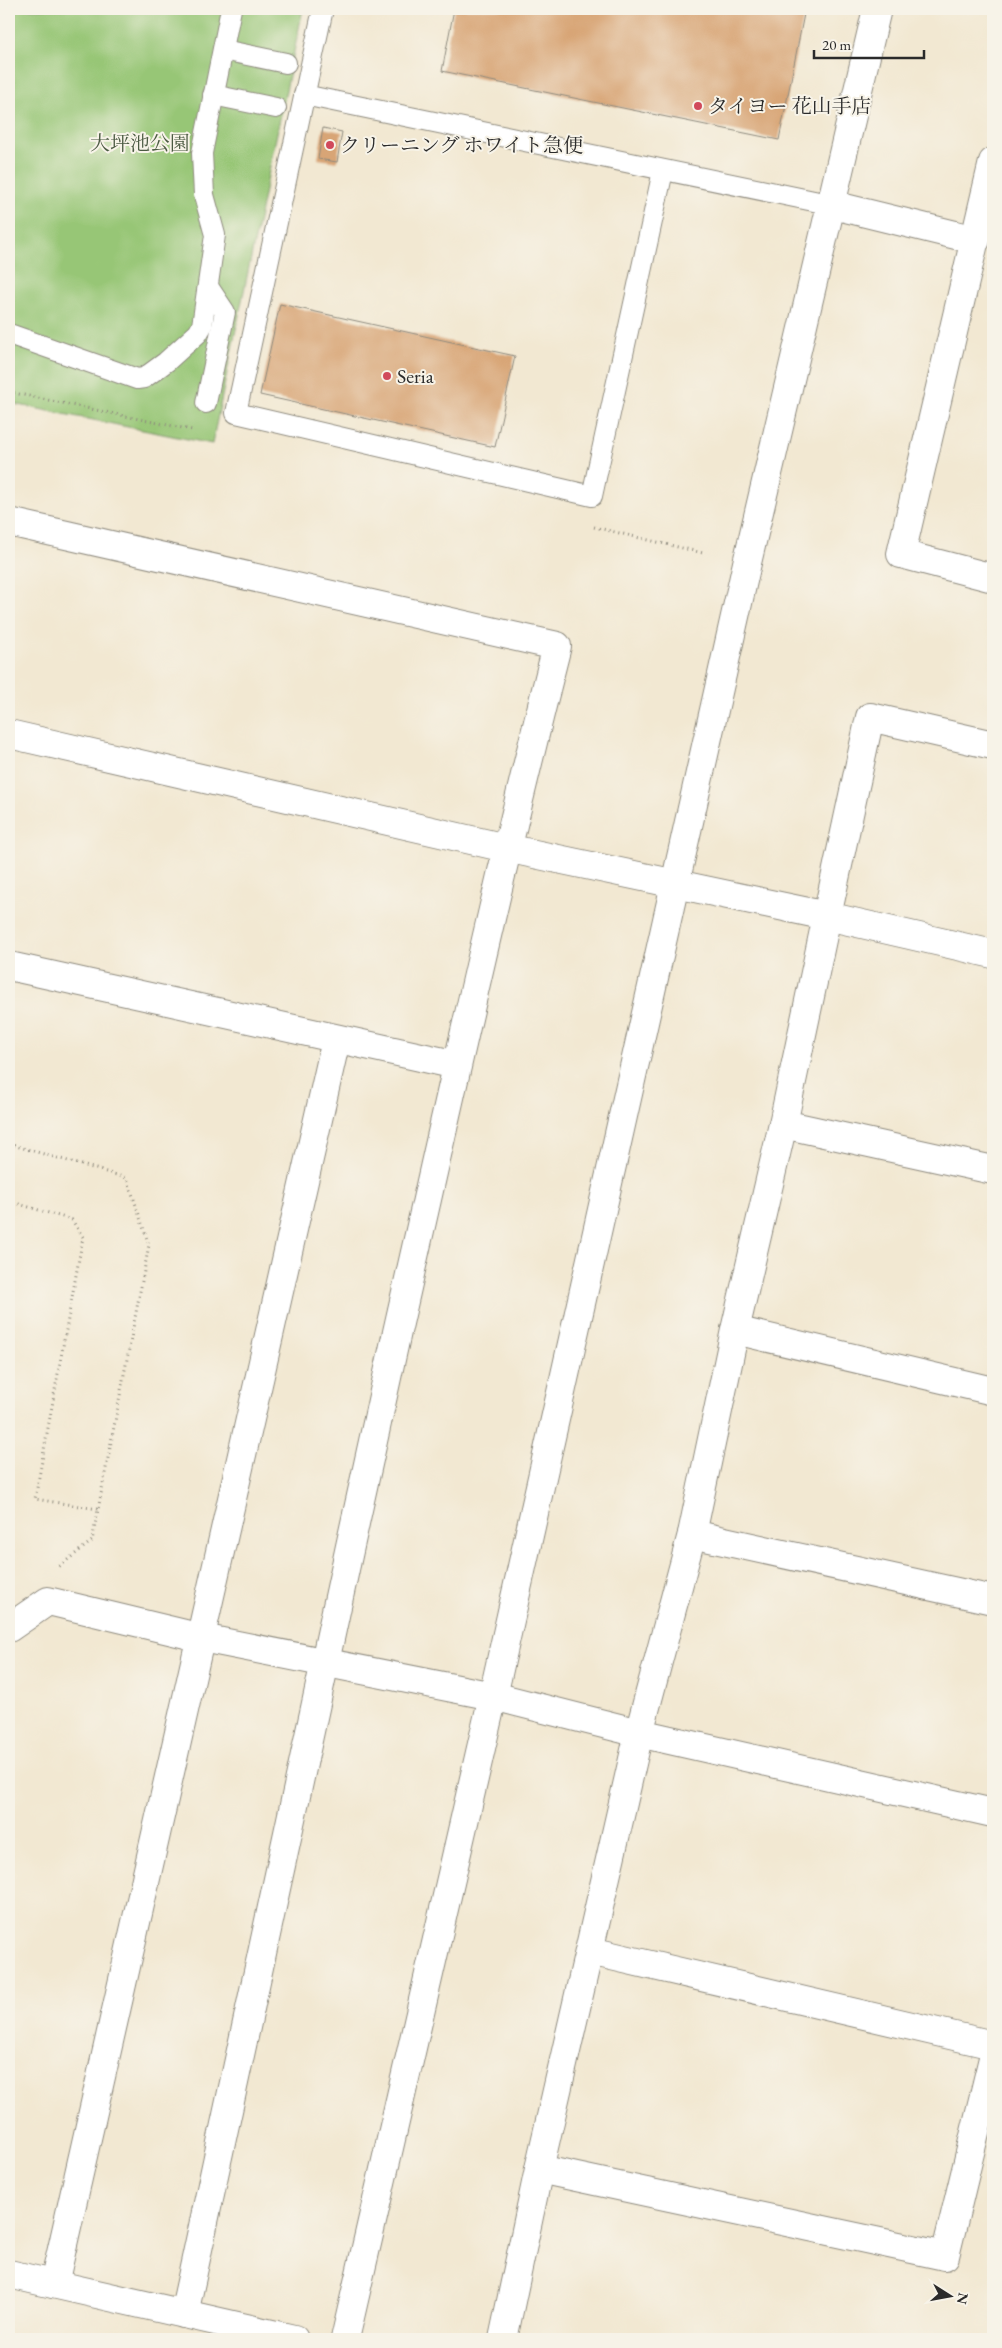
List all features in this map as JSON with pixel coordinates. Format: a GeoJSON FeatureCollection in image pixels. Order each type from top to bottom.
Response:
{"type":"FeatureCollection","features":[{"type":"Feature","properties":{"kind":"street"},"geometry":{"type":"LineString","coordinates":[[345,2339],[493,1696],[749,554],[877,9]]}},
{"type":"Feature","properties":{"kind":"street"},"geometry":{"type":"LineString","coordinates":[[993,162],[901,554],[993,578]]}},
{"type":"Feature","properties":{"kind":"street"},"geometry":{"type":"LineString","coordinates":[[832,205],[976,240]]}},
{"type":"Feature","properties":{"kind":"street"},"geometry":{"type":"LineString","coordinates":[[9,522],[557,646],[506,848],[457,1065],[324,1664],[184,2314]]}},
{"type":"Feature","properties":{"kind":"street"},"geometry":{"type":"LineString","coordinates":[[503,2339],[539,2169],[639,1733],[692,1534],[734,1330],[783,1124],[870,717],[993,745]]}},
{"type":"Feature","properties":{"kind":"street"},"geometry":{"type":"LineString","coordinates":[[9,734],[506,848],[827,916],[993,954]]}},
{"type":"Feature","properties":{"kind":"street"},"geometry":{"type":"LineString","coordinates":[[9,966],[336,1040],[457,1065]]}},
{"type":"Feature","properties":{"kind":"street"},"geometry":{"type":"LineString","coordinates":[[54,2284],[202,1638],[336,1040]]}},
{"type":"Feature","properties":{"kind":"street"},"geometry":{"type":"LineString","coordinates":[[783,1124],[993,1170]]}},
{"type":"Feature","properties":{"kind":"street"},"geometry":{"type":"LineString","coordinates":[[734,1330],[993,1391]]}},
{"type":"Feature","properties":{"kind":"street"},"geometry":{"type":"LineString","coordinates":[[692,1534],[993,1600]]}},
{"type":"Feature","properties":{"kind":"street"},"geometry":{"type":"LineString","coordinates":[[9,1628],[48,1601],[202,1638],[324,1664],[493,1696],[639,1733],[993,1813]]}},
{"type":"Feature","properties":{"kind":"street"},"geometry":{"type":"LineString","coordinates":[[590,1951],[993,2045]]}},
{"type":"Feature","properties":{"kind":"street"},"geometry":{"type":"LineString","coordinates":[[539,2169],[945,2256],[993,2058]]}},
{"type":"Feature","properties":{"kind":"street"},"geometry":{"type":"LineString","coordinates":[[9,2274],[294,2339]]}},
{"type":"Feature","properties":{"kind":"lane"},"geometry":{"type":"LineString","coordinates":[[9,334],[137,379],[144,378],[166,362],[198,333],[202,326],[209,288],[215,235],[204,195],[202,153],[231,9]]}},
{"type":"Feature","properties":{"kind":"lane"},"geometry":{"type":"LineString","coordinates":[[323,9],[236,413],[592,496],[663,171]]}},
{"type":"Feature","properties":{"kind":"lane"},"geometry":{"type":"LineString","coordinates":[[223,50],[286,63]]}},
{"type":"Feature","properties":{"kind":"lane"},"geometry":{"type":"LineString","coordinates":[[213,95],[276,108]]}},
{"type":"Feature","properties":{"kind":"lane"},"geometry":{"type":"LineString","coordinates":[[304,96],[832,205]]}},
{"type":"Feature","properties":{"kind":"lane"},"geometry":{"type":"LineString","coordinates":[[206,403],[226,312],[209,288]]}},
{"type":"Feature","properties":{"kind":"path"},"geometry":{"type":"LineString","coordinates":[[9,1144],[127,1178],[149,1245],[92,1541],[54,1570]]}},
{"type":"Feature","properties":{"kind":"path"},"geometry":{"type":"LineString","coordinates":[[9,1201],[72,1220],[83,1236],[35,1498],[98,1509]]}},
{"type":"Feature","properties":{"kind":"green space","name":"大坪池公園"},"geometry":{"type":"Polygon","coordinates":[[[9,9],[303,9],[212,444],[9,403],[9,9]]]}},
{"type":"Feature","properties":{"kind":"building","name":"タイヨー 花山手店"},"geometry":{"type":"Polygon","coordinates":[[[454,9],[805,9],[779,140],[442,71],[454,9]]]}},
{"type":"Feature","properties":{"kind":"building","name":"クリーニング ホワイト急便"},"geometry":{"type":"Polygon","coordinates":[[[323,128],[342,132],[337,162],[318,159],[323,128]]]}},
{"type":"Feature","properties":{"kind":"building","name":"Seria"},"geometry":{"type":"Polygon","coordinates":[[[280,304],[515,356],[495,447],[260,395],[280,304]]]}},
{"type":"Feature","properties":{"kind":"place","name":"タイヨー 花山手店"},"geometry":{"type":"Point","coordinates":[698,106]}},
{"type":"Feature","properties":{"kind":"place","name":"クリーニング ホワイト急便"},"geometry":{"type":"Point","coordinates":[330,145]}},
{"type":"Feature","properties":{"kind":"place","name":"Seria"},"geometry":{"type":"Point","coordinates":[387,376]}}]}
